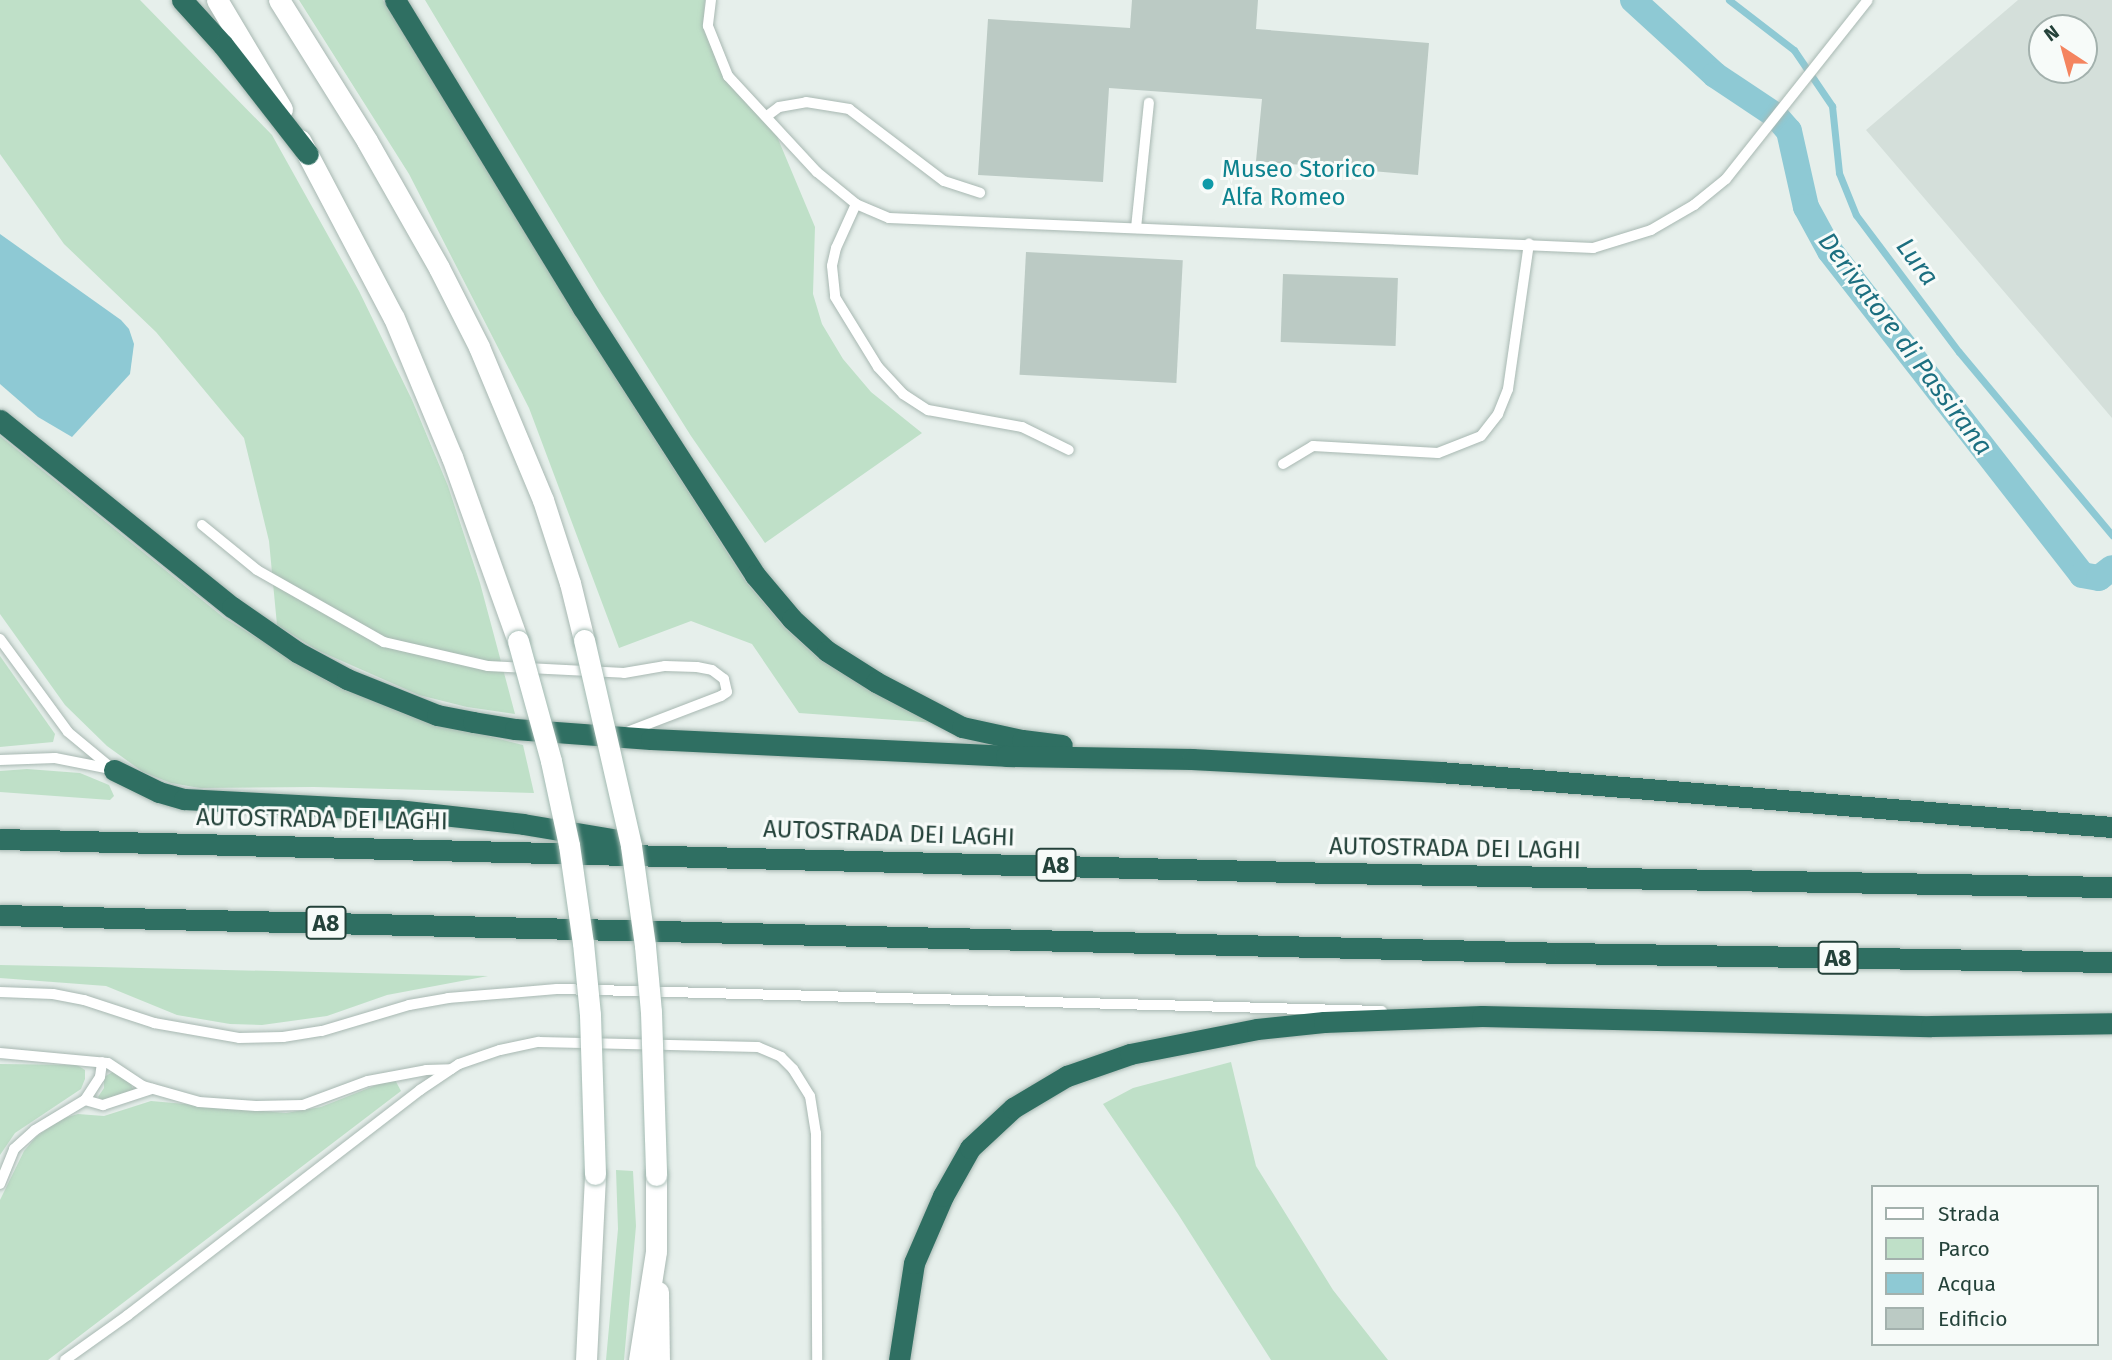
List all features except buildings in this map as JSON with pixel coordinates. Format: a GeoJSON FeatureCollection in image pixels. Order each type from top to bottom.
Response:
{"type":"FeatureCollection","features":[{"type":"Feature","properties":{"kind":"highway"},"geometry":{"type":"LineString","coordinates":[[182,0],[223,44],[308,154]]}},
{"type":"Feature","properties":{"kind":"highway"},"geometry":{"type":"LineString","coordinates":[[395,0],[605,342],[755,575],[792,619],[827,651],[876,682],[962,727],[1022,740],[1192,759]]}},
{"type":"Feature","properties":{"kind":"highway"},"geometry":{"type":"LineString","coordinates":[[0,420],[232,607],[297,652],[346,679],[437,715],[515,729],[618,736],[1006,756],[1192,759],[1440,772],[2112,827]]}},
{"type":"Feature","properties":{"kind":"highway"},"geometry":{"type":"LineString","coordinates":[[114,770],[159,792],[184,799],[397,810],[523,824],[709,855]]}},
{"type":"Feature","properties":{"kind":"highway","name":"AUTOSTRADA DEI LAGHI"},"geometry":{"type":"LineString","coordinates":[[0,839],[1352,873],[2112,887]]}},
{"type":"Feature","properties":{"kind":"highway","name":"A8"},"geometry":{"type":"LineString","coordinates":[[0,915],[1536,953],[2112,962]]}},
{"type":"Feature","properties":{"kind":"highway"},"geometry":{"type":"LineString","coordinates":[[899,1360],[914,1264],[943,1196],[970,1148],[1013,1108],[1067,1076],[1130,1054],[1257,1029],[1324,1022],[1482,1016],[1931,1026],[2112,1023]]}},
{"type":"Feature","properties":{"kind":"main road"},"geometry":{"type":"LineString","coordinates":[[217,0],[308,154],[394,318],[452,457],[518,641],[564,821],[583,943],[590,1015],[595,1174],[594,1252],[586,1360]]}},
{"type":"Feature","properties":{"kind":"main road"},"geometry":{"type":"LineString","coordinates":[[279,0],[367,141],[439,268],[479,347],[543,500],[570,583],[613,759],[631,846],[641,921],[651,1012],[659,1360]]}},
{"type":"Feature","properties":{"kind":"main road"},"geometry":{"type":"LineString","coordinates":[[639,1360],[656,1251]]}},
{"type":"Feature","properties":{"kind":"main road"},"geometry":{"type":"LineString","coordinates":[[574,1360],[594,1252]]}},
{"type":"Feature","properties":{"kind":"lane"},"geometry":{"type":"LineString","coordinates":[[710,0],[708,26],[728,76],[817,172],[856,204],[889,218],[1592,248],[1651,230],[1694,205],[1744,159],[1859,5],[1868,0]]}},
{"type":"Feature","properties":{"kind":"lane"},"geometry":{"type":"LineString","coordinates":[[767,117],[779,107],[806,102],[849,109],[944,181],[980,192]]}},
{"type":"Feature","properties":{"kind":"lane"},"geometry":{"type":"LineString","coordinates":[[1136,228],[1149,103]]}},
{"type":"Feature","properties":{"kind":"lane"},"geometry":{"type":"LineString","coordinates":[[856,204],[836,248],[832,266],[835,297],[878,367],[903,394],[928,410],[1022,427],[1069,450]]}},
{"type":"Feature","properties":{"kind":"lane"},"geometry":{"type":"LineString","coordinates":[[1283,464],[1313,446],[1438,453],[1481,436],[1498,414],[1508,389],[1529,244]]}},
{"type":"Feature","properties":{"kind":"lane"},"geometry":{"type":"LineString","coordinates":[[202,525],[257,570],[384,642],[488,666],[624,673],[665,666],[697,667],[712,670],[724,679],[727,692],[721,696],[618,736]]}},
{"type":"Feature","properties":{"kind":"lane"},"geometry":{"type":"LineString","coordinates":[[0,639],[68,732],[114,770]]}},
{"type":"Feature","properties":{"kind":"lane"},"geometry":{"type":"LineString","coordinates":[[0,760],[55,758],[114,770]]}},
{"type":"Feature","properties":{"kind":"lane"},"geometry":{"type":"LineString","coordinates":[[0,992],[53,994],[84,1000],[165,1026],[239,1038],[283,1037],[322,1031],[409,1005],[557,989],[1321,1007],[1482,1016]]}},
{"type":"Feature","properties":{"kind":"lane"},"geometry":{"type":"LineString","coordinates":[[65,1360],[451,1069],[500,1050],[539,1042],[733,1045],[758,1047],[781,1057],[810,1096],[816,1133],[817,1360]]}},
{"type":"Feature","properties":{"kind":"lane"},"geometry":{"type":"LineString","coordinates":[[0,1054],[102,1062],[152,1088],[199,1102],[256,1106],[303,1105],[368,1081],[426,1070],[451,1069]]}},
{"type":"Feature","properties":{"kind":"lane"},"geometry":{"type":"LineString","coordinates":[[0,1184],[14,1149],[35,1130],[85,1100],[100,1077],[102,1062]]}},
{"type":"Feature","properties":{"kind":"lane"},"geometry":{"type":"LineString","coordinates":[[85,1100],[103,1105],[152,1088]]}},
{"type":"Feature","properties":{"kind":"shaded area"},"geometry":{"type":"Polygon","coordinates":[[[2018,0],[2112,0],[2112,418],[1866,130],[2018,0]]]}},
{"type":"Feature","properties":{"kind":"green space"},"geometry":{"type":"Polygon","coordinates":[[[0,0],[140,0],[272,135],[359,291],[412,400],[448,486],[480,583],[515,714],[467,707],[419,695],[317,650],[277,625],[269,541],[244,438],[156,332],[64,244],[0,154],[0,0]]]}},
{"type":"Feature","properties":{"kind":"green space"},"geometry":{"type":"Polygon","coordinates":[[[299,0],[383,0],[574,313],[746,582],[784,627],[820,660],[871,691],[951,724],[799,713],[752,644],[691,621],[619,648],[529,408],[409,174],[299,0]]]}},
{"type":"Feature","properties":{"kind":"green space"},"geometry":{"type":"Polygon","coordinates":[[[425,0],[705,0],[703,28],[726,81],[776,134],[815,227],[813,294],[822,324],[843,359],[871,392],[922,433],[765,543],[691,436],[599,290],[425,0]]]}},
{"type":"Feature","properties":{"kind":"green space"},"geometry":{"type":"Polygon","coordinates":[[[0,436],[223,617],[327,681],[410,716],[523,745],[534,793],[314,787],[200,788],[171,783],[143,772],[107,746],[65,705],[0,614],[0,436]]]}},
{"type":"Feature","properties":{"kind":"green space"},"geometry":{"type":"Polygon","coordinates":[[[0,656],[55,734],[53,742],[0,747],[0,656]]]}},
{"type":"Feature","properties":{"kind":"green space"},"geometry":{"type":"Polygon","coordinates":[[[27,769],[80,773],[109,785],[114,796],[110,800],[0,792],[0,771],[27,769]]]}},
{"type":"Feature","properties":{"kind":"green space"},"geometry":{"type":"Polygon","coordinates":[[[0,965],[488,976],[387,995],[327,1016],[262,1025],[230,1024],[177,1015],[106,986],[0,978],[0,965]]]}},
{"type":"Feature","properties":{"kind":"green space"},"geometry":{"type":"Polygon","coordinates":[[[1231,1062],[1256,1166],[1333,1290],[1388,1360],[1271,1360],[1178,1214],[1103,1104],[1133,1088],[1231,1062]]]}},
{"type":"Feature","properties":{"kind":"green space"},"geometry":{"type":"Polygon","coordinates":[[[0,1064],[77,1065],[85,1070],[85,1079],[81,1089],[15,1133],[0,1155],[0,1064]]]}},
{"type":"Feature","properties":{"kind":"green space"},"geometry":{"type":"Polygon","coordinates":[[[116,1070],[131,1079],[132,1088],[139,1090],[102,1100],[98,1097],[104,1088],[104,1077],[116,1070]]]}},
{"type":"Feature","properties":{"kind":"green space"},"geometry":{"type":"Polygon","coordinates":[[[394,1078],[401,1091],[48,1360],[0,1360],[0,1200],[24,1151],[36,1137],[60,1119],[78,1114],[104,1116],[151,1101],[286,1113],[321,1107],[394,1078]]]}},
{"type":"Feature","properties":{"kind":"green space"},"geometry":{"type":"Polygon","coordinates":[[[616,1170],[633,1171],[636,1226],[624,1360],[606,1360],[618,1229],[616,1170]]]}},
{"type":"Feature","properties":{"kind":"water"},"geometry":{"type":"Polygon","coordinates":[[[0,234],[121,320],[129,329],[134,344],[130,374],[72,437],[38,417],[0,384],[0,234]]]}},
{"type":"Feature","properties":{"kind":"waterway","name":"Derivatore di Passirana"},"geometry":{"type":"LineString","coordinates":[[1633,0],[1715,75],[1775,115],[1789,131],[1806,207],[1830,251],[2082,575],[2099,578],[2112,568]]}},
{"type":"Feature","properties":{"kind":"waterway","name":"Lura"},"geometry":{"type":"LineString","coordinates":[[1729,0],[1794,50],[1832,106],[1839,173],[1856,215],[1959,352],[2112,535]]}},
{"type":"Feature","properties":{"kind":"place","name":"Museo Storico Alfa Romeo"},"geometry":{"type":"Point","coordinates":[1208,184]}}]}
